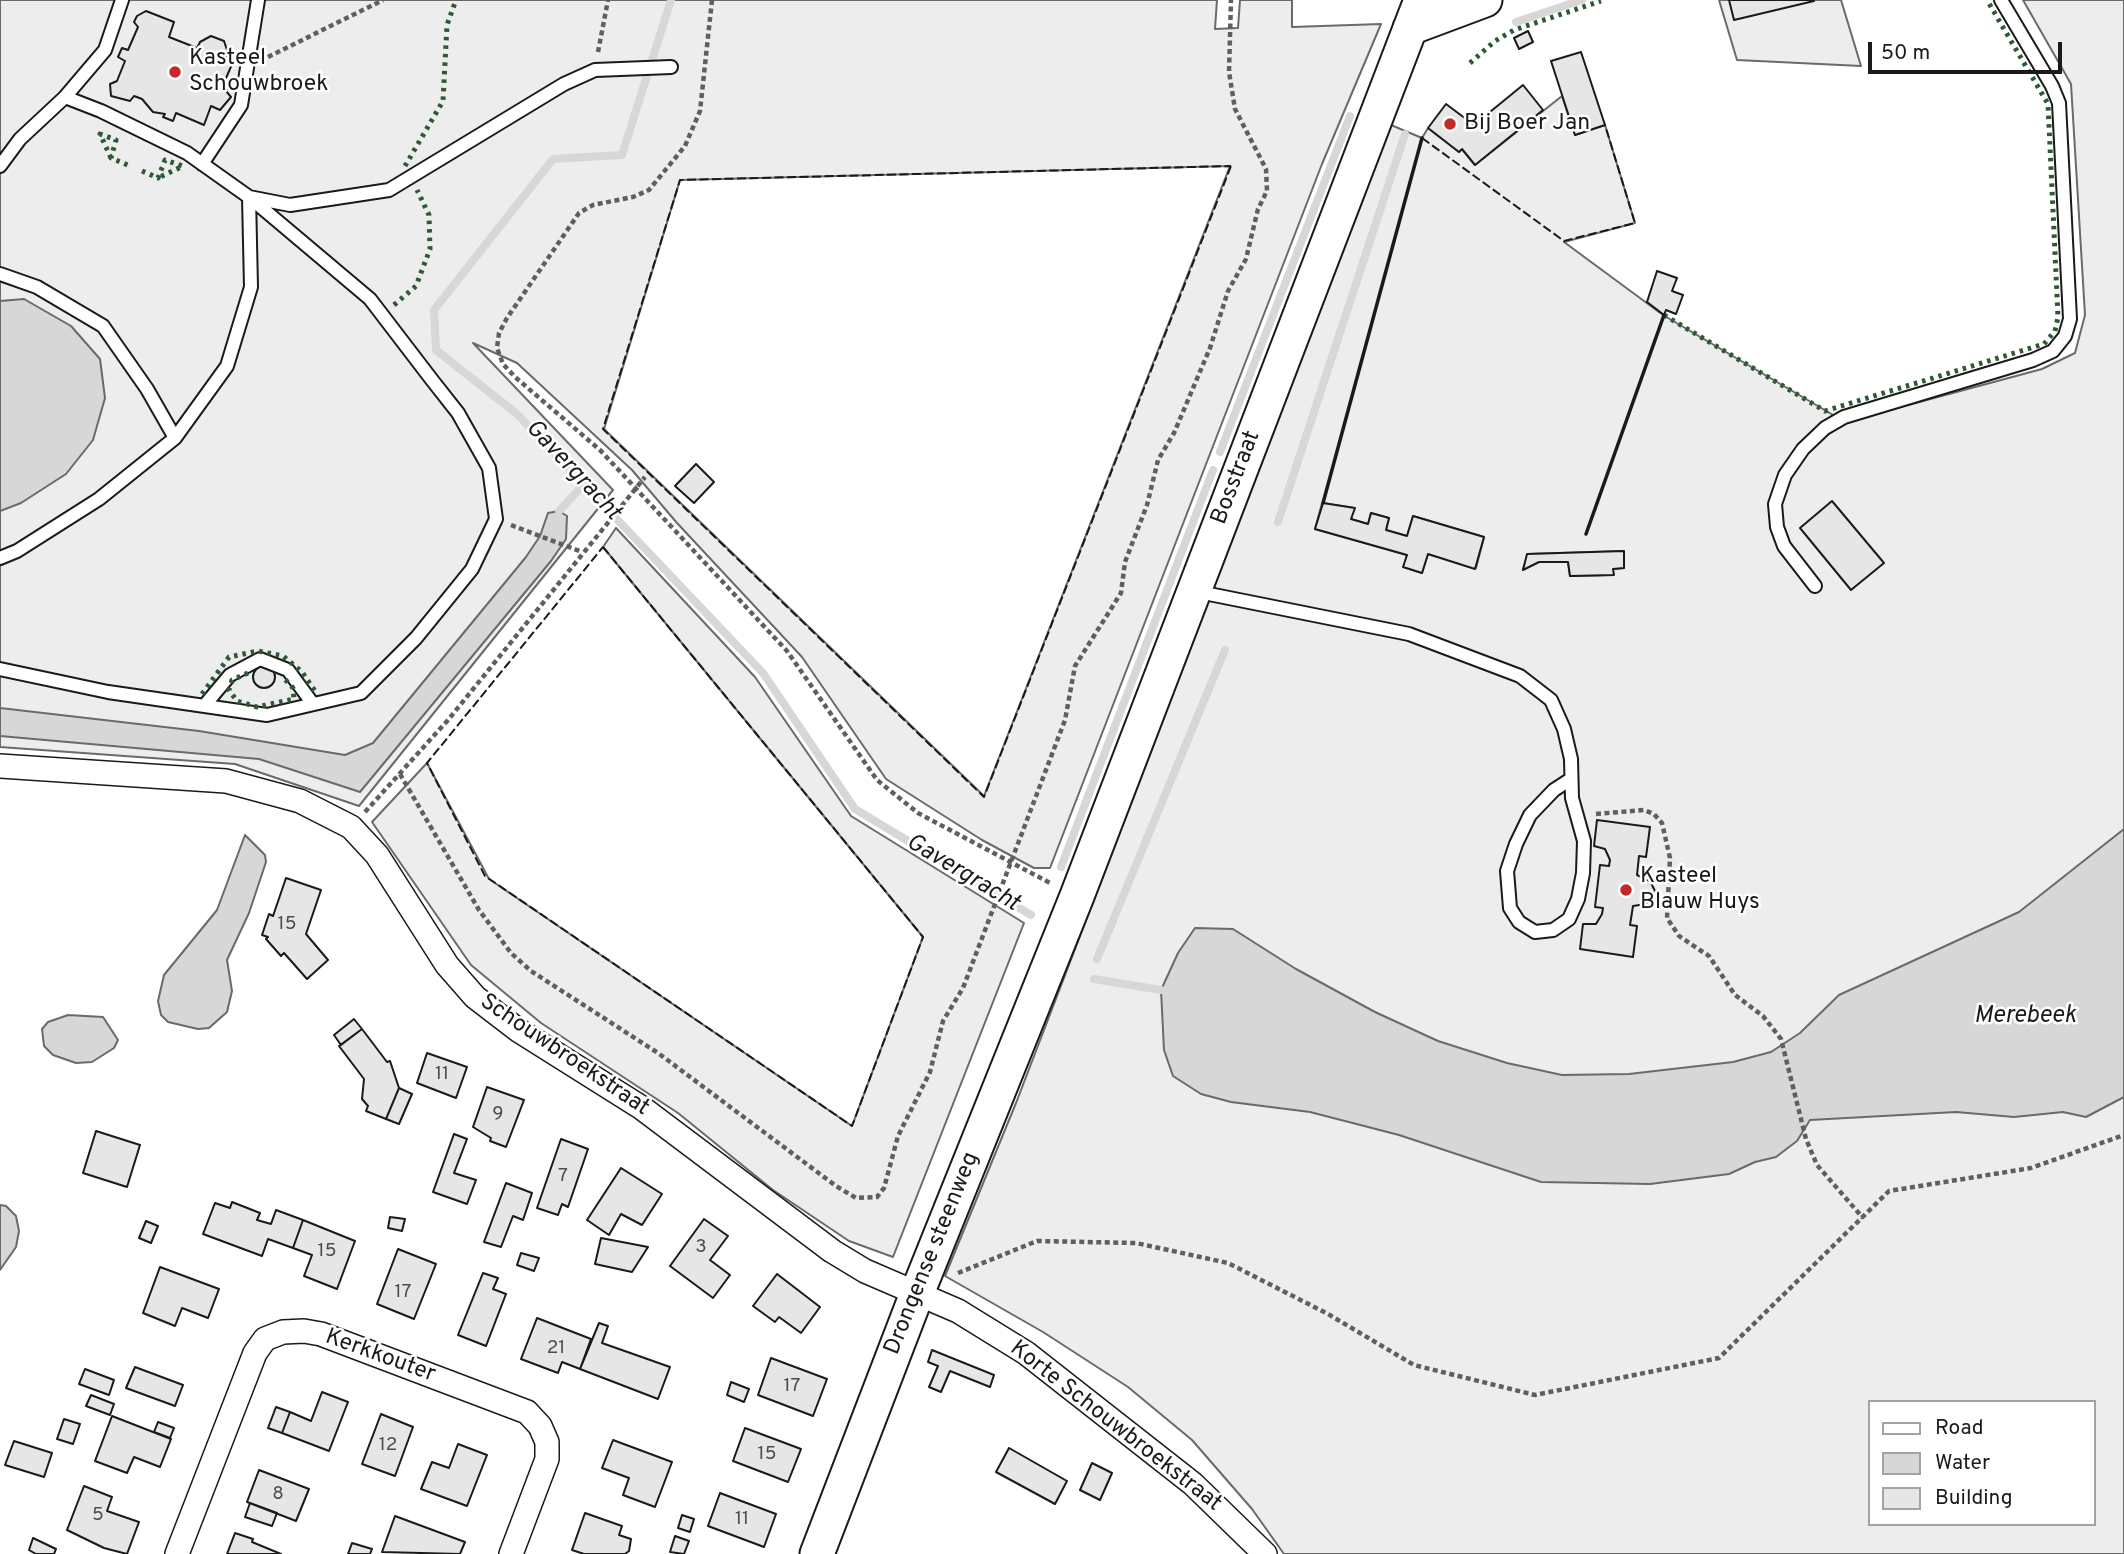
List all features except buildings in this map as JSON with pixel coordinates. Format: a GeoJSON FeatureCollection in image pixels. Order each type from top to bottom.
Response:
{"type":"FeatureCollection","features":[{"type":"Feature","properties":{"kind":"street"},"geometry":{"type":"LineString","coordinates":[[1415,14],[1485,0]]}},
{"type":"Feature","properties":{"kind":"street","name":"Bosstraat"},"geometry":{"type":"LineString","coordinates":[[1052,955],[1415,14]]}},
{"type":"Feature","properties":{"kind":"street","name":"Schouwbroekstraat"},"geometry":{"type":"LineString","coordinates":[[0,765],[226,781],[300,801],[351,827],[377,855],[447,965],[475,997],[518,1030],[660,1121],[832,1251],[865,1271],[918,1292]]}},
{"type":"Feature","properties":{"kind":"street","name":"Drongense steenweg"},"geometry":{"type":"LineString","coordinates":[[817,1554],[1052,955]]}},
{"type":"Feature","properties":{"kind":"street","name":"Korte Schouwbroekstraat"},"geometry":{"type":"LineString","coordinates":[[918,1292],[1026,1353],[1193,1484],[1265,1554]]}},
{"type":"Feature","properties":{"kind":"street","name":"Kerkkouter"},"geometry":{"type":"LineString","coordinates":[[177,1554],[255,1353],[265,1339],[283,1332],[304,1331],[321,1334],[527,1412],[540,1426],[547,1442],[547,1459],[512,1554]]}},
{"type":"Feature","properties":{"kind":"lane"},"geometry":{"type":"LineString","coordinates":[[0,166],[20,139],[65,97],[105,50],[122,0]]}},
{"type":"Feature","properties":{"kind":"lane"},"geometry":{"type":"LineString","coordinates":[[202,164],[241,105],[258,0]]}},
{"type":"Feature","properties":{"kind":"lane"},"geometry":{"type":"LineString","coordinates":[[1815,586],[1784,546],[1777,527],[1775,504],[1785,475],[1803,449],[1825,428],[1844,417],[2033,360],[2053,351],[2066,336],[2070,318],[2059,103],[2052,86],[2001,0]]}},
{"type":"Feature","properties":{"kind":"lane"},"geometry":{"type":"LineString","coordinates":[[249,197],[290,205],[389,190],[564,84],[595,70],[671,67]]}},
{"type":"Feature","properties":{"kind":"lane"},"geometry":{"type":"LineString","coordinates":[[0,669],[108,692],[267,715],[361,693],[416,638],[472,569],[496,519],[489,468],[458,413],[370,299],[249,197],[187,153],[101,111],[65,97]]}},
{"type":"Feature","properties":{"kind":"lane"},"geometry":{"type":"LineString","coordinates":[[0,558],[17,551],[99,499],[175,438],[227,366],[251,287],[249,197]]}},
{"type":"Feature","properties":{"kind":"lane"},"geometry":{"type":"LineString","coordinates":[[0,274],[37,287],[103,326],[147,389],[175,438]]}},
{"type":"Feature","properties":{"kind":"lane"},"geometry":{"type":"LineString","coordinates":[[1194,591],[1409,634],[1520,676],[1551,700],[1569,749],[1570,779],[1584,841],[1583,873],[1578,900],[1569,919],[1553,930],[1535,932],[1519,922],[1510,908],[1507,871],[1530,815],[1554,790],[1570,779]]}},
{"type":"Feature","properties":{"kind":"lane"},"geometry":{"type":"LineString","coordinates":[[204,706],[230,675],[260,659],[288,670],[313,704]]}},
{"type":"Feature","properties":{"kind":"path"},"geometry":{"type":"LineString","coordinates":[[248,67],[383,0]]}},
{"type":"Feature","properties":{"kind":"path"},"geometry":{"type":"LineString","coordinates":[[595,70],[608,0]]}},
{"type":"Feature","properties":{"kind":"path"},"geometry":{"type":"LineString","coordinates":[[712,0],[700,111],[685,146],[649,190],[633,197],[593,205],[579,213],[499,333],[497,348],[503,364],[600,450],[787,651],[877,780],[918,813],[1010,864],[1077,896]]}},
{"type":"Feature","properties":{"kind":"path"},"geometry":{"type":"LineString","coordinates":[[400,774],[479,910],[511,953],[531,971],[658,1053],[856,1198],[877,1197],[884,1188],[898,1136],[927,1080],[943,1021],[963,988],[1065,720],[1075,666],[1121,593],[1125,562],[1147,505],[1158,460],[1174,433],[1210,348],[1228,291],[1246,259],[1258,209],[1267,191],[1266,169],[1235,109],[1229,72],[1231,0]]}},
{"type":"Feature","properties":{"kind":"path"},"geometry":{"type":"LineString","coordinates":[[351,827],[448,720],[645,477]]}},
{"type":"Feature","properties":{"kind":"path"},"geometry":{"type":"LineString","coordinates":[[496,519],[582,552]]}},
{"type":"Feature","properties":{"kind":"path"},"geometry":{"type":"LineString","coordinates":[[1577,816],[1644,810],[1654,814],[1662,823],[1671,858],[1667,918],[1679,936],[1709,956],[1735,995],[1763,1017],[1781,1039],[1806,1139],[1816,1165],[1863,1217]]}},
{"type":"Feature","properties":{"kind":"path"},"geometry":{"type":"LineString","coordinates":[[918,1292],[994,1256],[1037,1241],[1136,1243],[1228,1263],[1328,1314],[1414,1364],[1535,1395],[1719,1358],[1889,1191],[2031,1168],[2124,1135]]}},
{"type":"Feature","properties":{"kind":"shaded area"},"geometry":{"type":"Polygon","coordinates":[[[0,0],[1217,0],[1215,29],[1238,28],[1240,0],[1292,0],[1292,27],[1381,24],[1322,164],[1050,868],[1034,868],[982,840],[886,779],[802,657],[677,523],[632,470],[517,363],[473,343],[613,490],[359,806],[235,764],[0,747],[0,0]],[[1230,166],[680,180],[604,429],[984,796],[1230,166]]]}},
{"type":"Feature","properties":{"kind":"shaded area"},"geometry":{"type":"Polygon","coordinates":[[[1719,0],[1841,0],[1861,66],[1737,60],[1719,0]]]}},
{"type":"Feature","properties":{"kind":"shaded area"},"geometry":{"type":"Polygon","coordinates":[[[2023,0],[2124,0],[2124,1554],[1284,1554],[1252,1509],[1192,1440],[1128,1387],[1043,1332],[945,1276],[1016,1103],[1391,125],[1422,138],[1428,128],[1459,152],[1462,149],[1475,165],[1562,96],[1575,135],[1605,125],[1635,223],[1564,242],[1663,315],[1845,422],[2042,369],[2075,353],[2085,315],[2071,84],[2023,0]],[[1322,503],[1315,529],[1407,555],[1404,567],[1422,573],[1428,554],[1476,568],[1484,537],[1413,516],[1407,536],[1386,530],[1389,518],[1371,513],[1368,524],[1351,519],[1354,508],[1322,503]],[[1624,551],[1528,554],[1523,569],[1539,562],[1568,562],[1570,576],[1613,575],[1613,569],[1624,568],[1624,551]]]}},
{"type":"Feature","properties":{"kind":"shaded area"},"geometry":{"type":"Polygon","coordinates":[[[616,528],[755,677],[851,816],[1024,923],[893,1257],[849,1241],[773,1190],[678,1113],[541,1023],[471,965],[372,822],[427,763],[489,879],[852,1126],[923,937],[603,547],[616,528]]]}},
{"type":"Feature","properties":{"kind":"water"},"geometry":{"type":"Polygon","coordinates":[[[24,299],[71,326],[100,359],[105,398],[93,440],[66,474],[21,503],[0,511],[0,301],[24,299]]]}},
{"type":"Feature","properties":{"kind":"water"},"geometry":{"type":"Polygon","coordinates":[[[559,511],[567,516],[566,539],[551,561],[360,792],[259,759],[0,736],[0,708],[199,731],[345,755],[373,743],[526,557],[540,536],[548,513],[559,511]]]}},
{"type":"Feature","properties":{"kind":"water","name":"Merebeek"},"geometry":{"type":"Polygon","coordinates":[[[2124,829],[2124,1097],[2086,1117],[2063,1112],[2014,1117],[1956,1112],[1810,1120],[1797,1141],[1776,1157],[1755,1162],[1729,1174],[1650,1184],[1541,1182],[1399,1135],[1310,1112],[1231,1102],[1201,1094],[1173,1076],[1164,1050],[1161,990],[1178,953],[1195,928],[1233,929],[1296,969],[1375,1012],[1438,1041],[1507,1063],[1562,1075],[1629,1074],[1733,1062],[1771,1052],[1800,1033],[1839,995],[2019,912],[2124,829]]]}},
{"type":"Feature","properties":{"kind":"water"},"geometry":{"type":"Polygon","coordinates":[[[245,835],[265,855],[266,862],[249,913],[227,960],[232,991],[227,1012],[209,1028],[198,1029],[168,1022],[161,1015],[158,1001],[164,975],[217,910],[245,835]]]}},
{"type":"Feature","properties":{"kind":"water"},"geometry":{"type":"Polygon","coordinates":[[[68,1015],[103,1017],[118,1040],[114,1048],[92,1062],[76,1063],[53,1055],[44,1046],[42,1029],[48,1022],[68,1015]]]}},
{"type":"Feature","properties":{"kind":"water"},"geometry":{"type":"Polygon","coordinates":[[[0,1205],[6,1206],[16,1216],[19,1231],[16,1247],[0,1270],[0,1205]]]}},
{"type":"Feature","properties":{"kind":"waterway","name":"Gavergracht"},"geometry":{"type":"LineString","coordinates":[[671,0],[622,155],[553,159],[434,310],[436,350],[517,414],[763,673],[855,809],[1031,915]]}},
{"type":"Feature","properties":{"kind":"waterway"},"geometry":{"type":"LineString","coordinates":[[1516,22],[1582,0]]}},
{"type":"Feature","properties":{"kind":"waterway"},"geometry":{"type":"LineString","coordinates":[[1220,452],[1350,116]]}},
{"type":"Feature","properties":{"kind":"waterway"},"geometry":{"type":"LineString","coordinates":[[1278,522],[1405,134]]}},
{"type":"Feature","properties":{"kind":"waterway"},"geometry":{"type":"LineString","coordinates":[[1061,867],[1213,470]]}},
{"type":"Feature","properties":{"kind":"waterway"},"geometry":{"type":"LineString","coordinates":[[559,511],[585,483]]}},
{"type":"Feature","properties":{"kind":"waterway"},"geometry":{"type":"LineString","coordinates":[[1097,959],[1225,650]]}},
{"type":"Feature","properties":{"kind":"waterway","name":"Gavergracht"},"geometry":{"type":"LineString","coordinates":[[1094,979],[1161,990]]}},
{"type":"Feature","properties":{"kind":"hedge"},"geometry":{"type":"LineString","coordinates":[[405,166],[443,101],[447,25],[456,0]]}},
{"type":"Feature","properties":{"kind":"hedge"},"geometry":{"type":"LineString","coordinates":[[1664,315],[1825,411],[2044,344],[2055,331],[2058,317],[2048,104],[1987,0]]}},
{"type":"Feature","properties":{"kind":"hedge"},"geometry":{"type":"LineString","coordinates":[[1470,63],[1495,41],[1514,30],[1601,1]]}},
{"type":"Feature","properties":{"kind":"hedge"},"geometry":{"type":"LineString","coordinates":[[111,158],[100,134],[116,140],[111,158],[130,166]]}},
{"type":"Feature","properties":{"kind":"hedge"},"geometry":{"type":"LineString","coordinates":[[142,171],[158,178],[165,160],[183,166],[158,178]]}},
{"type":"Feature","properties":{"kind":"hedge"},"geometry":{"type":"LineString","coordinates":[[394,305],[416,286],[430,249],[429,215],[417,190]]}},
{"type":"Feature","properties":{"kind":"hedge"},"geometry":{"type":"LineString","coordinates":[[202,694],[229,657],[258,651],[283,656],[302,672],[317,694]]}},
{"type":"Feature","properties":{"kind":"hedge"},"geometry":{"type":"LineString","coordinates":[[248,673],[232,680],[229,690],[237,701],[257,707],[294,699],[293,688],[282,676]]}},
{"type":"Feature","properties":{"kind":"fence"},"geometry":{"type":"LineString","coordinates":[[1422,138],[1564,241],[1635,223],[1605,125]]}},
{"type":"Feature","properties":{"kind":"fence"},"geometry":{"type":"LineString","coordinates":[[1231,166],[984,797],[603,429],[680,180],[1231,166]]}},
{"type":"Feature","properties":{"kind":"fence"},"geometry":{"type":"LineString","coordinates":[[603,547],[923,937],[852,1126],[485,876],[427,763],[603,547]]}},
{"type":"Feature","properties":{"kind":"wall"},"geometry":{"type":"LineString","coordinates":[[1323,503],[1422,138]]}},
{"type":"Feature","properties":{"kind":"wall"},"geometry":{"type":"LineString","coordinates":[[1586,534],[1664,315]]}},
{"type":"Feature","properties":{"kind":"place","name":"Kasteel Schouwbroek"},"geometry":{"type":"Point","coordinates":[175,72]}},
{"type":"Feature","properties":{"kind":"place","name":"Bij Boer Jan"},"geometry":{"type":"Point","coordinates":[1450,124]}},
{"type":"Feature","properties":{"kind":"place","name":"Kasteel Blauw Huys"},"geometry":{"type":"Point","coordinates":[1626,890]}}]}
